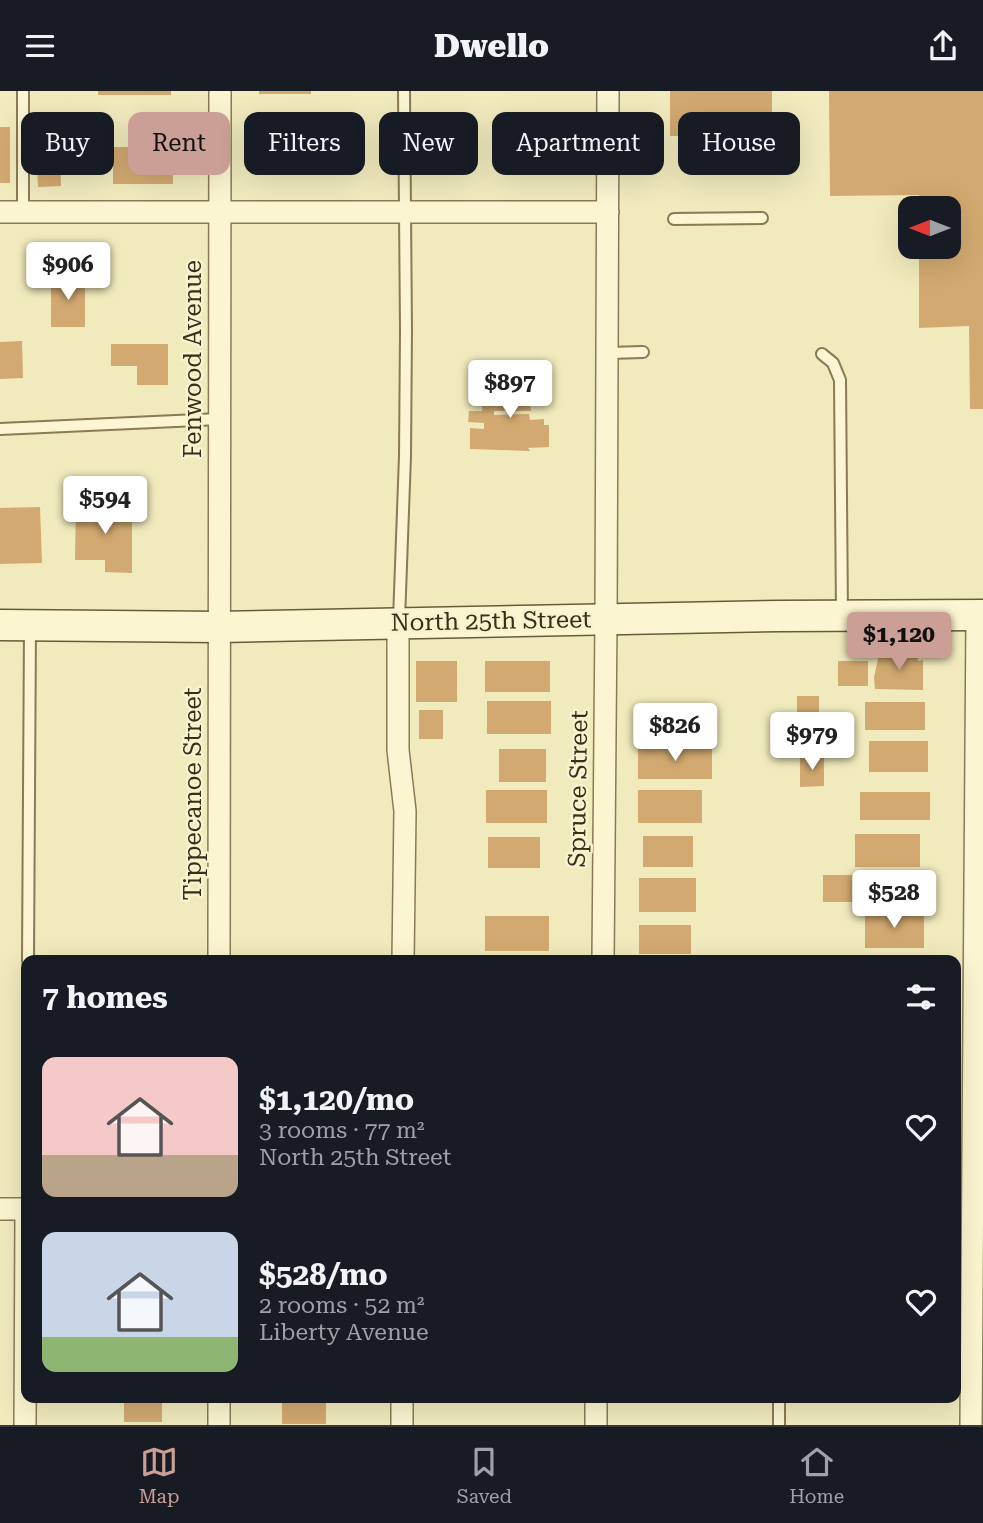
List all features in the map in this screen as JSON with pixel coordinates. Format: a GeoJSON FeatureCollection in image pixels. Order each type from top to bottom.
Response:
{"type":"FeatureCollection","features":[{"type":"Feature","properties":{"kind":"street","name":"Fenwood Avenue"},"geometry":{"type":"LineString","coordinates":[[219,627],[220,91]]}},
{"type":"Feature","properties":{"kind":"street","name":"Spruce Street"},"geometry":{"type":"LineString","coordinates":[[603,955],[607,619],[607,91]]}},
{"type":"Feature","properties":{"kind":"street"},"geometry":{"type":"LineString","coordinates":[[0,212],[608,212]]}},
{"type":"Feature","properties":{"kind":"street","name":"North 25th Street"},"geometry":{"type":"LineString","coordinates":[[0,625],[219,627],[842,615],[980,615]]}},
{"type":"Feature","properties":{"kind":"street"},"geometry":{"type":"LineString","coordinates":[[971,1425],[970,1191],[980,615]]}},
{"type":"Feature","properties":{"kind":"street"},"geometry":{"type":"LineString","coordinates":[[398,623],[398,750],[405,811],[403,955]]}},
{"type":"Feature","properties":{"kind":"street","name":"Tippecanoe Street"},"geometry":{"type":"LineString","coordinates":[[219,627],[219,955]]}},
{"type":"Feature","properties":{"kind":"street"},"geometry":{"type":"LineString","coordinates":[[0,1209],[21,1209]]}},
{"type":"Feature","properties":{"kind":"street"},"geometry":{"type":"LineString","coordinates":[[24,1403],[24,1425]]}},
{"type":"Feature","properties":{"kind":"street"},"geometry":{"type":"LineString","coordinates":[[219,1403],[219,1425]]}},
{"type":"Feature","properties":{"kind":"street"},"geometry":{"type":"LineString","coordinates":[[401,1403],[402,1425]]}},
{"type":"Feature","properties":{"kind":"street"},"geometry":{"type":"LineString","coordinates":[[596,1403],[596,1425]]}},
{"type":"Feature","properties":{"kind":"lane"},"geometry":{"type":"LineString","coordinates":[[23,91],[23,212]]}},
{"type":"Feature","properties":{"kind":"lane"},"geometry":{"type":"LineString","coordinates":[[398,623],[405,456],[404,91]]}},
{"type":"Feature","properties":{"kind":"lane"},"geometry":{"type":"LineString","coordinates":[[674,219],[762,218]]}},
{"type":"Feature","properties":{"kind":"lane"},"geometry":{"type":"LineString","coordinates":[[608,353],[643,352]]}},
{"type":"Feature","properties":{"kind":"lane"},"geometry":{"type":"LineString","coordinates":[[822,354],[833,363],[840,380],[842,615]]}},
{"type":"Feature","properties":{"kind":"lane"},"geometry":{"type":"LineString","coordinates":[[0,429],[220,419]]}},
{"type":"Feature","properties":{"kind":"lane"},"geometry":{"type":"LineString","coordinates":[[28,955],[30,625]]}},
{"type":"Feature","properties":{"kind":"lane"},"geometry":{"type":"LineString","coordinates":[[779,1403],[779,1425]]}},
{"type":"Feature","properties":{"kind":"building"},"geometry":{"type":"Polygon","coordinates":[[[98,91],[171,91],[171,95],[98,95],[98,91]]]}},
{"type":"Feature","properties":{"kind":"building"},"geometry":{"type":"Polygon","coordinates":[[[259,91],[311,91],[311,94],[259,94],[259,91]]]}},
{"type":"Feature","properties":{"kind":"building"},"geometry":{"type":"Polygon","coordinates":[[[670,91],[772,91],[772,112],[678,112],[678,136],[670,136],[670,91]]]}},
{"type":"Feature","properties":{"kind":"building"},"geometry":{"type":"Polygon","coordinates":[[[829,91],[983,91],[983,409],[970,409],[969,326],[919,328],[919,259],[961,259],[961,196],[830,196],[829,91]]]}},
{"type":"Feature","properties":{"kind":"building"},"geometry":{"type":"Polygon","coordinates":[[[0,127],[10,127],[10,183],[0,183],[0,127]]]}},
{"type":"Feature","properties":{"kind":"building"},"geometry":{"type":"Polygon","coordinates":[[[114,147],[128,147],[128,175],[173,175],[173,184],[113,184],[114,147]]]}},
{"type":"Feature","properties":{"kind":"building"},"geometry":{"type":"Polygon","coordinates":[[[37,175],[61,175],[61,186],[38,187],[37,175]]]}},
{"type":"Feature","properties":{"kind":"building"},"geometry":{"type":"Polygon","coordinates":[[[51,276],[85,276],[85,327],[51,327],[51,276]]]}},
{"type":"Feature","properties":{"kind":"building"},"geometry":{"type":"Polygon","coordinates":[[[22,341],[23,378],[0,379],[0,342],[22,341]]]}},
{"type":"Feature","properties":{"kind":"building"},"geometry":{"type":"Polygon","coordinates":[[[111,344],[168,344],[168,385],[137,385],[137,366],[111,366],[111,344]]]}},
{"type":"Feature","properties":{"kind":"building"},"geometry":{"type":"Polygon","coordinates":[[[529,382],[529,387],[549,387],[549,404],[530,404],[531,411],[494,411],[494,415],[529,414],[530,420],[544,419],[544,425],[549,425],[549,447],[528,448],[530,451],[470,449],[470,428],[484,429],[484,423],[468,422],[469,411],[482,411],[483,393],[496,394],[506,383],[529,382]]]}},
{"type":"Feature","properties":{"kind":"building"},"geometry":{"type":"Polygon","coordinates":[[[76,506],[132,506],[132,573],[105,572],[105,560],[75,560],[76,506]]]}},
{"type":"Feature","properties":{"kind":"building"},"geometry":{"type":"Polygon","coordinates":[[[40,507],[42,563],[0,564],[0,508],[40,507]]]}},
{"type":"Feature","properties":{"kind":"building"},"geometry":{"type":"Polygon","coordinates":[[[883,651],[907,653],[907,656],[918,656],[918,661],[923,660],[923,690],[875,689],[874,677],[879,655],[883,656],[883,651]]]}},
{"type":"Feature","properties":{"kind":"building"},"geometry":{"type":"Polygon","coordinates":[[[416,661],[457,661],[457,702],[416,702],[416,661]]]}},
{"type":"Feature","properties":{"kind":"building"},"geometry":{"type":"Polygon","coordinates":[[[485,661],[550,661],[550,692],[485,692],[485,661]]]}},
{"type":"Feature","properties":{"kind":"building"},"geometry":{"type":"Polygon","coordinates":[[[838,661],[868,661],[868,686],[838,686],[838,661]]]}},
{"type":"Feature","properties":{"kind":"building"},"geometry":{"type":"Polygon","coordinates":[[[797,696],[819,696],[819,722],[797,722],[797,696]]]}},
{"type":"Feature","properties":{"kind":"building"},"geometry":{"type":"Polygon","coordinates":[[[487,701],[551,701],[551,734],[487,734],[487,701]]]}},
{"type":"Feature","properties":{"kind":"building"},"geometry":{"type":"Polygon","coordinates":[[[865,702],[925,702],[925,730],[865,730],[865,702]]]}},
{"type":"Feature","properties":{"kind":"building"},"geometry":{"type":"Polygon","coordinates":[[[419,710],[443,710],[443,739],[419,739],[419,710]]]}},
{"type":"Feature","properties":{"kind":"building"},"geometry":{"type":"Polygon","coordinates":[[[869,741],[928,741],[928,772],[869,772],[869,741]]]}},
{"type":"Feature","properties":{"kind":"building"},"geometry":{"type":"Polygon","coordinates":[[[638,747],[712,747],[712,779],[638,779],[638,747]]]}},
{"type":"Feature","properties":{"kind":"building"},"geometry":{"type":"Polygon","coordinates":[[[499,749],[546,749],[546,782],[499,782],[499,749]]]}},
{"type":"Feature","properties":{"kind":"building"},"geometry":{"type":"Polygon","coordinates":[[[800,758],[824,758],[824,786],[800,787],[800,758]]]}},
{"type":"Feature","properties":{"kind":"building"},"geometry":{"type":"Polygon","coordinates":[[[486,790],[547,790],[547,823],[486,823],[486,790]]]}},
{"type":"Feature","properties":{"kind":"building"},"geometry":{"type":"Polygon","coordinates":[[[638,790],[702,790],[702,823],[638,823],[638,790]]]}},
{"type":"Feature","properties":{"kind":"building"},"geometry":{"type":"Polygon","coordinates":[[[860,792],[930,792],[930,820],[860,820],[860,792]]]}},
{"type":"Feature","properties":{"kind":"building"},"geometry":{"type":"Polygon","coordinates":[[[855,834],[920,834],[920,867],[855,867],[855,834]]]}},
{"type":"Feature","properties":{"kind":"building"},"geometry":{"type":"Polygon","coordinates":[[[643,836],[693,836],[693,867],[643,867],[643,836]]]}},
{"type":"Feature","properties":{"kind":"building"},"geometry":{"type":"Polygon","coordinates":[[[488,837],[540,837],[540,868],[488,868],[488,837]]]}},
{"type":"Feature","properties":{"kind":"building"},"geometry":{"type":"Polygon","coordinates":[[[823,875],[854,875],[854,902],[823,902],[823,875]]]}},
{"type":"Feature","properties":{"kind":"building"},"geometry":{"type":"Polygon","coordinates":[[[639,878],[696,878],[696,912],[639,912],[639,878]]]}},
{"type":"Feature","properties":{"kind":"building"},"geometry":{"type":"Polygon","coordinates":[[[865,912],[924,912],[924,948],[865,948],[865,912]]]}},
{"type":"Feature","properties":{"kind":"building"},"geometry":{"type":"Polygon","coordinates":[[[485,916],[549,916],[549,951],[485,951],[485,916]]]}},
{"type":"Feature","properties":{"kind":"building"},"geometry":{"type":"Polygon","coordinates":[[[639,925],[691,925],[691,954],[639,954],[639,925]]]}},
{"type":"Feature","properties":{"kind":"building"},"geometry":{"type":"Polygon","coordinates":[[[124,1403],[162,1403],[162,1422],[124,1422],[124,1403]]]}},
{"type":"Feature","properties":{"kind":"building"},"geometry":{"type":"Polygon","coordinates":[[[282,1403],[326,1403],[326,1424],[282,1424],[282,1403]]]}}]}
